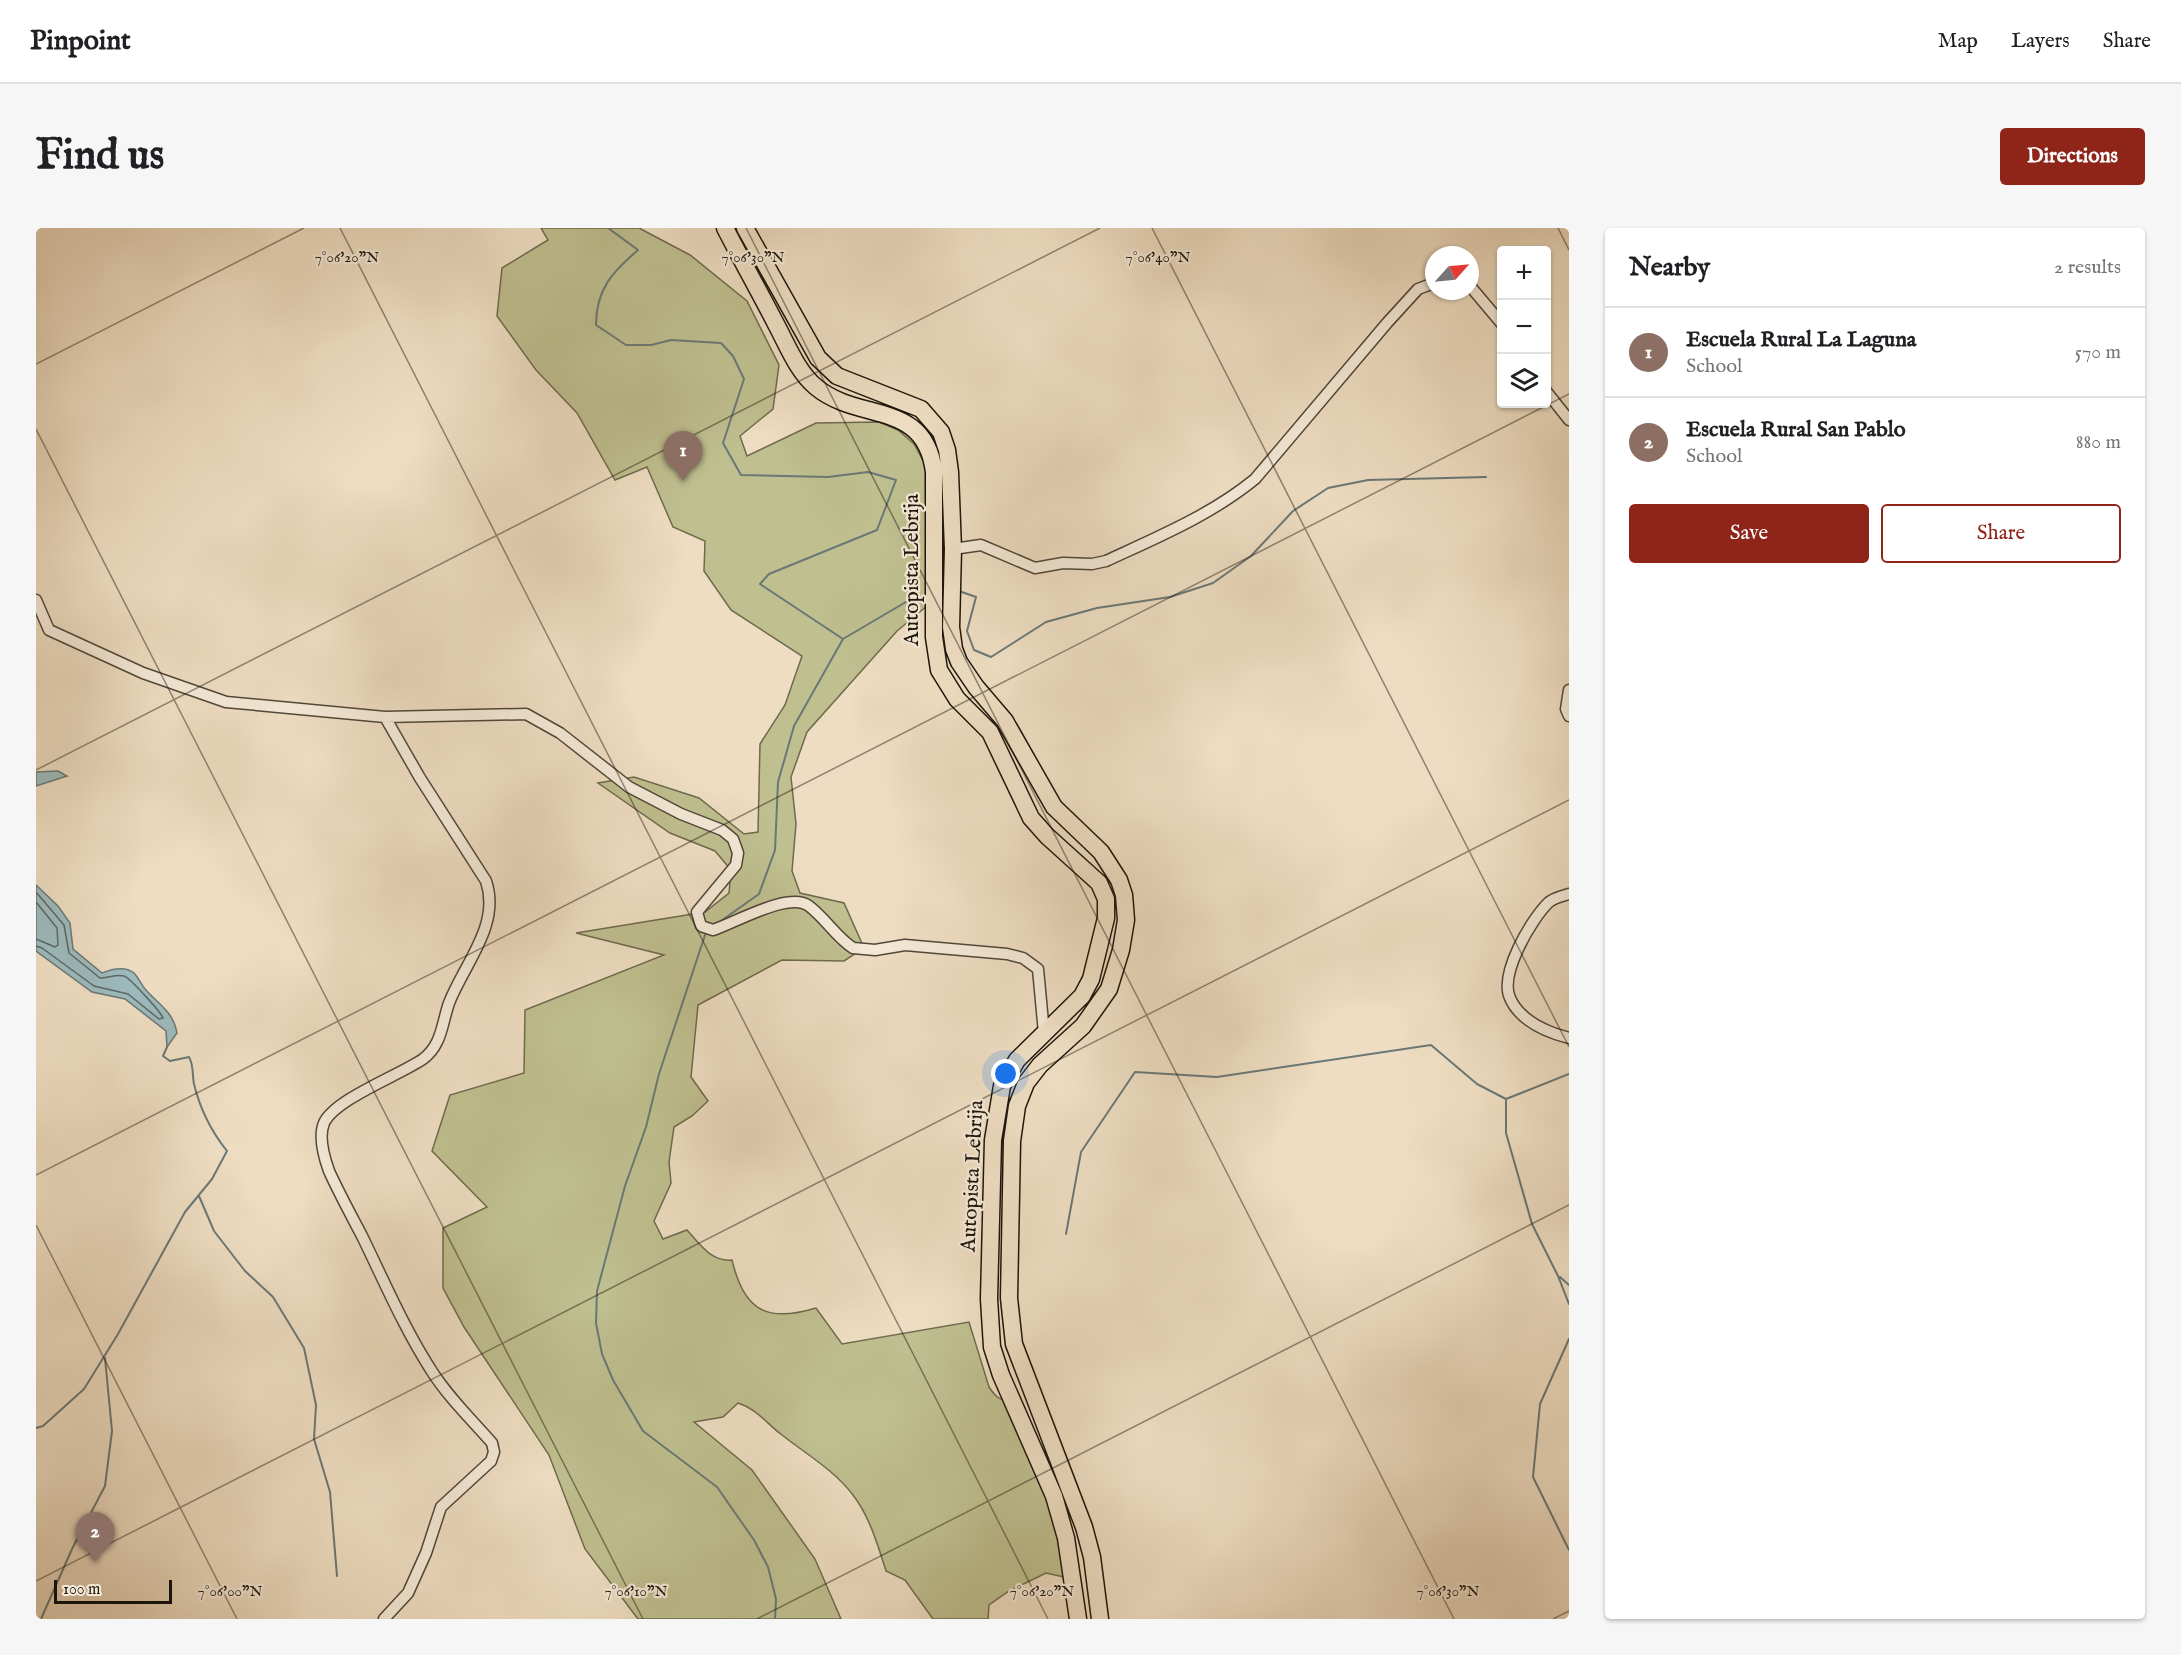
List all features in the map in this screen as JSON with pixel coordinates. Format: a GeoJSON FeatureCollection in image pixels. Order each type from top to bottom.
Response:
{"type":"FeatureCollection","features":[{"type":"Feature","properties":{"kind":"highway","name":"Autopista Lebrija"},"geometry":{"type":"LineString","coordinates":[[725,228],[807,378],[831,397],[902,420],[916,429],[932,456],[936,559],[934,637],[939,670],[957,699],[990,732],[1031,818],[1047,836],[1099,883],[1106,899],[1106,918],[1091,979],[1076,1003],[1017,1060],[1002,1086],[993,1140],[990,1308],[992,1347],[1000,1375],[1054,1496],[1066,1538],[1078,1619]]}},
{"type":"Feature","properties":{"kind":"highway","name":"Autopista Lebrija"},"geometry":{"type":"LineString","coordinates":[[745,228],[809,345],[826,368],[850,382],[921,409],[941,432],[947,450],[950,472],[953,549],[951,627],[954,649],[959,662],[976,687],[1005,721],[1054,807],[1101,852],[1119,880],[1124,895],[1126,920],[1123,940],[1109,989],[1083,1026],[1040,1065],[1026,1083],[1017,1106],[1012,1141],[1009,1298],[1014,1344],[1084,1527],[1092,1557],[1100,1619]]}},
{"type":"Feature","properties":{"kind":"street"},"geometry":{"type":"LineString","coordinates":[[953,549],[981,545],[1035,568],[1063,563],[1092,564],[1106,561],[1191,521],[1238,493],[1255,479],[1395,314],[1418,289],[1425,286]]}},
{"type":"Feature","properties":{"kind":"street"},"geometry":{"type":"LineString","coordinates":[[1479,297],[1497,318]]}},
{"type":"Feature","properties":{"kind":"street"},"geometry":{"type":"LineString","coordinates":[[1551,397],[1569,420]]}},
{"type":"Feature","properties":{"kind":"street"},"geometry":{"type":"LineString","coordinates":[[36,600],[49,630],[143,673],[226,702],[385,717],[526,714],[560,733],[629,787],[681,814],[722,830],[733,839],[738,853],[736,865],[697,912],[701,926],[712,930],[790,901],[807,904],[854,948],[931,946],[1007,954],[1023,958],[1038,969],[1044,1033]]}},
{"type":"Feature","properties":{"kind":"street"},"geometry":{"type":"LineString","coordinates":[[1569,690],[1566,709],[1569,716]]}},
{"type":"Feature","properties":{"kind":"street"},"geometry":{"type":"LineString","coordinates":[[384,1619],[408,1593],[426,1553],[441,1507],[491,1461],[494,1452],[492,1443],[431,1370],[389,1294],[329,1170],[322,1148],[321,1132],[331,1114],[358,1095],[424,1058],[435,1047],[449,1002],[478,949],[490,906],[491,893],[486,881],[420,778],[385,717]]}},
{"type":"Feature","properties":{"kind":"street"},"geometry":{"type":"LineString","coordinates":[[1569,894],[1550,901],[1529,927],[1509,973],[1509,996],[1522,1017],[1555,1035],[1569,1038]]}},
{"type":"Feature","properties":{"kind":"green space"},"geometry":{"type":"Polygon","coordinates":[[[541,228],[639,228],[690,255],[747,301],[779,365],[773,409],[740,436],[747,456],[816,423],[879,422],[898,430],[914,444],[926,466],[930,488],[927,606],[897,631],[807,732],[791,777],[796,824],[792,871],[800,893],[844,903],[864,948],[844,961],[782,960],[698,1005],[691,1077],[708,1101],[692,1116],[674,1127],[669,1162],[671,1183],[654,1221],[663,1239],[687,1230],[712,1255],[732,1260],[743,1291],[760,1309],[784,1314],[816,1308],[842,1344],[969,1322],[989,1387],[998,1397],[1010,1400],[1035,1454],[1073,1579],[1046,1573],[1009,1591],[989,1605],[988,1619],[933,1619],[905,1580],[886,1571],[869,1522],[845,1486],[829,1470],[756,1413],[738,1403],[723,1417],[694,1422],[752,1470],[815,1559],[841,1619],[638,1619],[585,1549],[549,1455],[464,1327],[443,1288],[443,1228],[487,1207],[432,1151],[450,1095],[524,1073],[525,1010],[664,955],[576,933],[705,912],[729,893],[731,870],[715,851],[670,833],[598,783],[634,777],[699,798],[744,834],[758,832],[760,744],[785,705],[802,656],[731,610],[704,571],[705,541],[673,527],[647,467],[615,480],[577,413],[536,370],[497,316],[502,268],[548,240],[541,228]]]}},
{"type":"Feature","properties":{"kind":"water"},"geometry":{"type":"Polygon","coordinates":[[[58,771],[67,776],[36,786],[36,772],[58,771]]]}},
{"type":"Feature","properties":{"kind":"water"},"geometry":{"type":"Polygon","coordinates":[[[36,885],[58,906],[70,923],[73,949],[102,973],[123,969],[134,973],[145,989],[169,1013],[177,1033],[167,1047],[166,1031],[125,999],[92,992],[36,951],[36,885]]]}},
{"type":"Feature","properties":{"kind":"waterway"},"geometry":{"type":"LineString","coordinates":[[608,228],[638,250],[620,266],[607,283],[599,302],[596,325],[626,345],[651,345],[671,340],[721,343],[733,356],[744,379],[723,443],[741,475],[828,477],[868,472],[896,480],[877,530],[769,574],[760,584],[843,639]]}},
{"type":"Feature","properties":{"kind":"waterway"},"geometry":{"type":"LineString","coordinates":[[959,591],[976,597],[967,631],[974,650],[991,657],[1046,622],[1097,608],[1170,597],[1213,583],[1251,556],[1293,511],[1328,488],[1368,480],[1486,477]]}},
{"type":"Feature","properties":{"kind":"waterway"},"geometry":{"type":"LineString","coordinates":[[718,923],[759,894],[775,850],[778,782],[794,726],[843,639],[911,599]]}},
{"type":"Feature","properties":{"kind":"waterway"},"geometry":{"type":"LineString","coordinates":[[706,932],[659,1074],[646,1127],[625,1186],[597,1291],[596,1323],[602,1354],[613,1380],[643,1431],[717,1487],[754,1540],[768,1567],[776,1599],[775,1619]]}},
{"type":"Feature","properties":{"kind":"waterway"},"geometry":{"type":"LineString","coordinates":[[1066,1234],[1081,1152],[1135,1072],[1217,1077],[1431,1045],[1477,1084],[1506,1099],[1569,1074]]}},
{"type":"Feature","properties":{"kind":"waterway"},"geometry":{"type":"LineString","coordinates":[[36,1428],[43,1426],[84,1389],[118,1334],[185,1212],[212,1179],[227,1151],[211,1128],[203,1111],[196,1093],[189,1057],[170,1061],[163,1056],[167,1047]]}},
{"type":"Feature","properties":{"kind":"waterway"},"geometry":{"type":"LineString","coordinates":[[1506,1100],[1506,1133],[1532,1224],[1569,1304]]}},
{"type":"Feature","properties":{"kind":"waterway"},"geometry":{"type":"LineString","coordinates":[[199,1196],[214,1231],[245,1271],[273,1297],[304,1348],[316,1405],[314,1439],[330,1492],[337,1576]]}},
{"type":"Feature","properties":{"kind":"waterway"},"geometry":{"type":"LineString","coordinates":[[1560,1277],[1569,1285]]}},
{"type":"Feature","properties":{"kind":"waterway"},"geometry":{"type":"LineString","coordinates":[[1569,1339],[1540,1404],[1533,1477],[1569,1550]]}},
{"type":"Feature","properties":{"kind":"waterway"},"geometry":{"type":"LineString","coordinates":[[41,1619],[72,1549],[105,1486],[112,1431],[105,1358]]}},
{"type":"Feature","properties":{"kind":"place","name":"Escuela Rural La Laguna"},"geometry":{"type":"Point","coordinates":[683,481]}},
{"type":"Feature","properties":{"kind":"place","name":"Escuela Rural San Pablo"},"geometry":{"type":"Point","coordinates":[95,1562]}}]}
